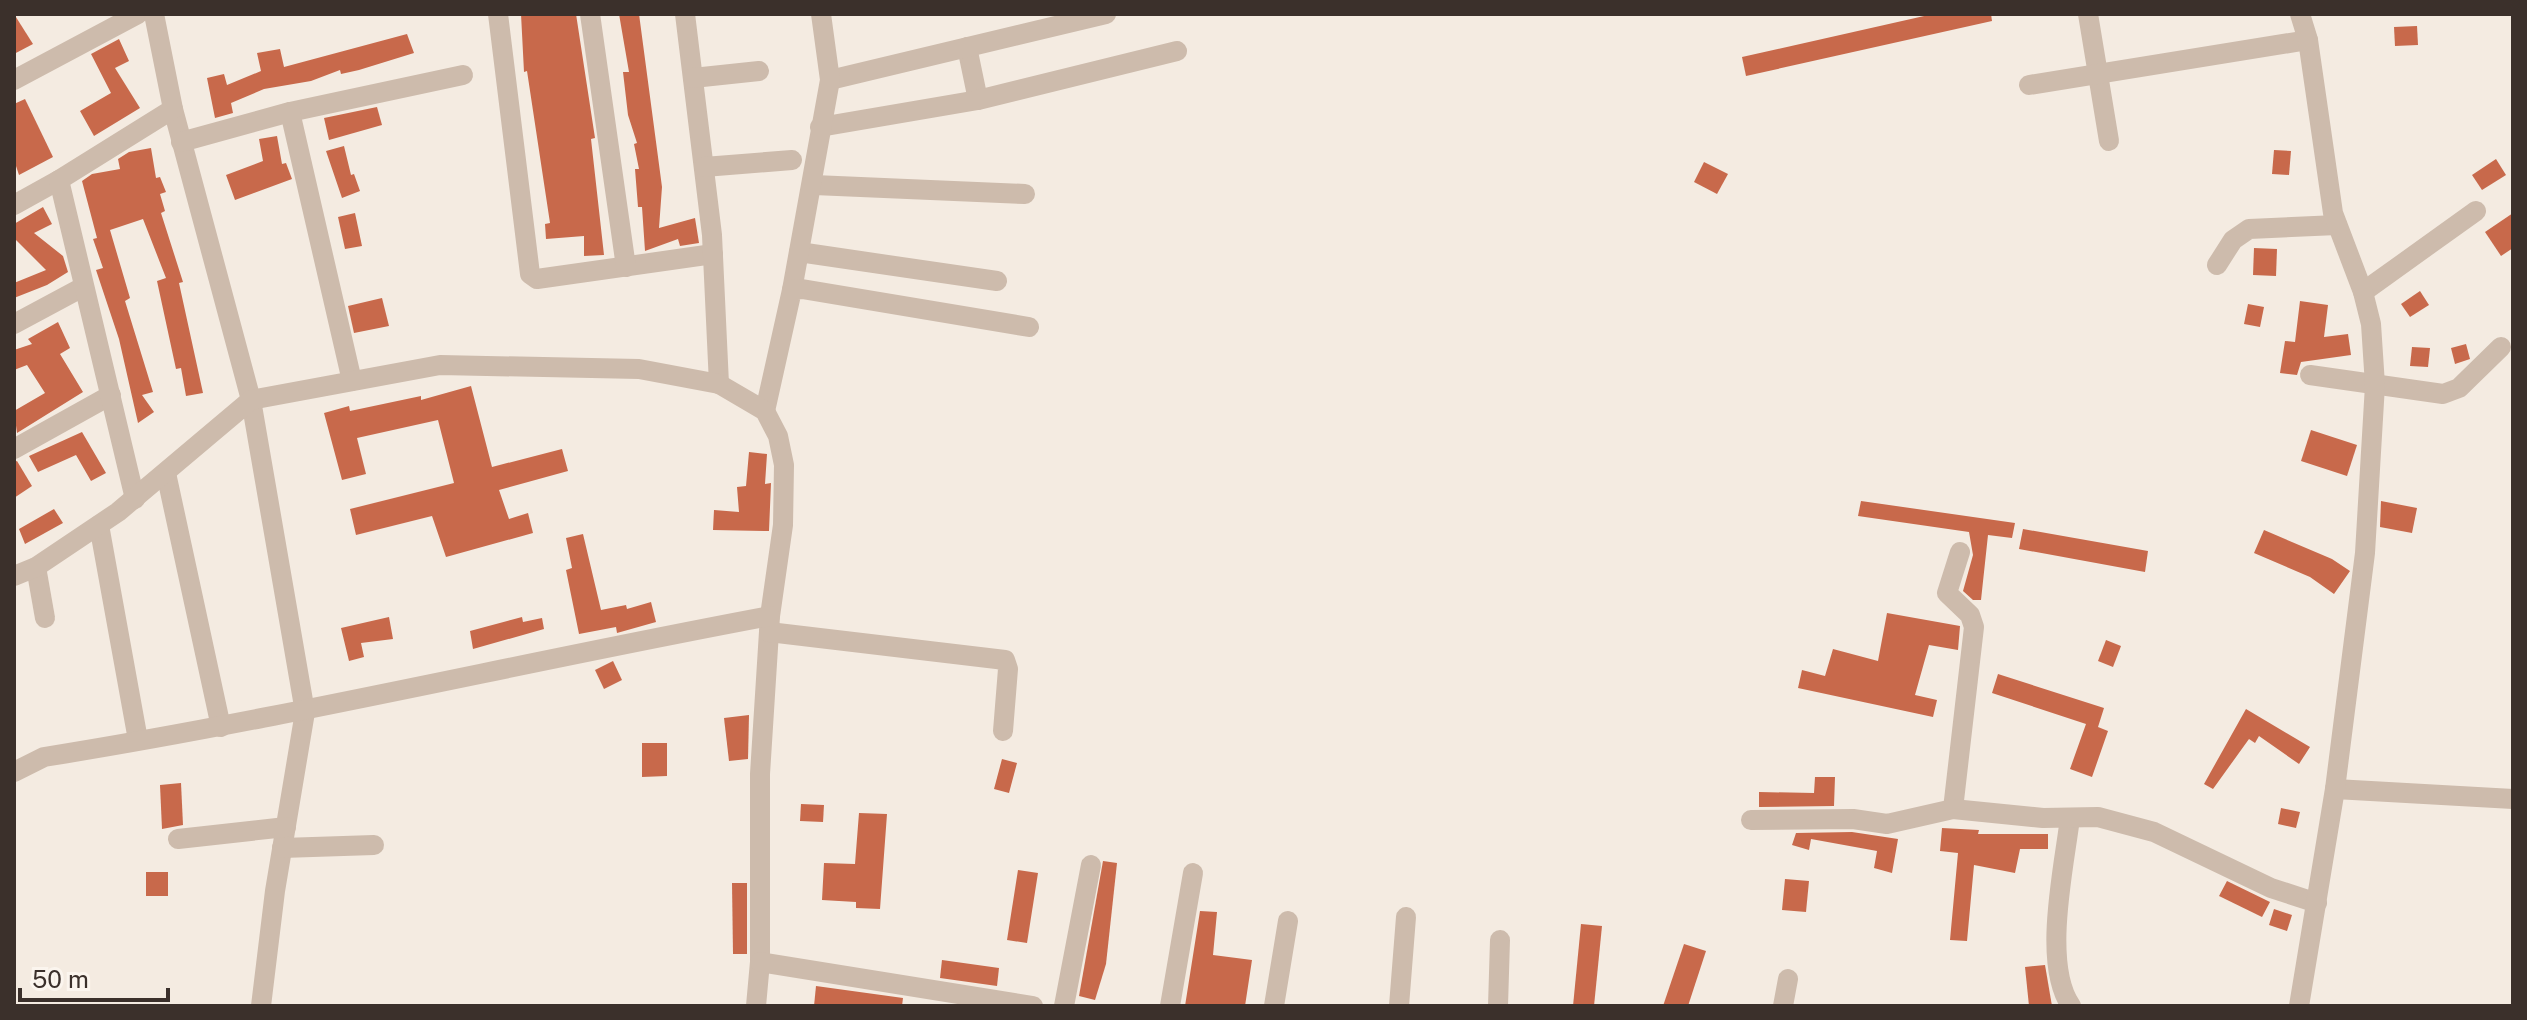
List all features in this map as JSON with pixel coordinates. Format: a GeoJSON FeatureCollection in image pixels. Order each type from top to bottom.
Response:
{"type":"FeatureCollection","features":[{"type":"Feature","properties":{"kind":"street"},"geometry":{"type":"LineString","coordinates":[[14,80],[138,14]]}},
{"type":"Feature","properties":{"kind":"street"},"geometry":{"type":"LineString","coordinates":[[154,14],[181,142],[251,400],[305,712],[261,1006]]}},
{"type":"Feature","properties":{"kind":"street"},"geometry":{"type":"LineString","coordinates":[[498,14],[530,274],[537,279],[713,254]]}},
{"type":"Feature","properties":{"kind":"street"},"geometry":{"type":"LineString","coordinates":[[590,14],[626,267]]}},
{"type":"Feature","properties":{"kind":"street"},"geometry":{"type":"LineString","coordinates":[[685,14],[713,254],[719,384]]}},
{"type":"Feature","properties":{"kind":"street"},"geometry":{"type":"LineString","coordinates":[[765,411],[814,185],[820,127],[830,80],[821,14]]}},
{"type":"Feature","properties":{"kind":"street"},"geometry":{"type":"LineString","coordinates":[[830,80],[1106,14]]}},
{"type":"Feature","properties":{"kind":"street"},"geometry":{"type":"LineString","coordinates":[[2088,14],[2109,141]]}},
{"type":"Feature","properties":{"kind":"street"},"geometry":{"type":"LineString","coordinates":[[2299,1006],[2335,789],[2365,553],[2375,385],[2371,324],[2363,292],[2337,225],[2308,40],[2300,14]]}},
{"type":"Feature","properties":{"kind":"street"},"geometry":{"type":"LineString","coordinates":[[2029,85],[2308,40]]}},
{"type":"Feature","properties":{"kind":"street"},"geometry":{"type":"LineString","coordinates":[[967,47],[978,100]]}},
{"type":"Feature","properties":{"kind":"street"},"geometry":{"type":"LineString","coordinates":[[820,127],[978,100],[1177,51]]}},
{"type":"Feature","properties":{"kind":"street"},"geometry":{"type":"LineString","coordinates":[[693,78],[759,71]]}},
{"type":"Feature","properties":{"kind":"street"},"geometry":{"type":"LineString","coordinates":[[181,142],[290,112],[463,75]]}},
{"type":"Feature","properties":{"kind":"street"},"geometry":{"type":"LineString","coordinates":[[14,205],[173,109]]}},
{"type":"Feature","properties":{"kind":"street"},"geometry":{"type":"LineString","coordinates":[[290,112],[352,381]]}},
{"type":"Feature","properties":{"kind":"street"},"geometry":{"type":"LineString","coordinates":[[704,167],[792,160]]}},
{"type":"Feature","properties":{"kind":"street"},"geometry":{"type":"LineString","coordinates":[[59,180],[135,499]]}},
{"type":"Feature","properties":{"kind":"street"},"geometry":{"type":"LineString","coordinates":[[814,185],[1025,194]]}},
{"type":"Feature","properties":{"kind":"street"},"geometry":{"type":"LineString","coordinates":[[2363,292],[2476,211]]}},
{"type":"Feature","properties":{"kind":"street"},"geometry":{"type":"LineString","coordinates":[[2217,265],[2233,240],[2249,229],[2337,225]]}},
{"type":"Feature","properties":{"kind":"street"},"geometry":{"type":"LineString","coordinates":[[799,252],[997,281]]}},
{"type":"Feature","properties":{"kind":"street"},"geometry":{"type":"LineString","coordinates":[[14,324],[83,287]]}},
{"type":"Feature","properties":{"kind":"street"},"geometry":{"type":"LineString","coordinates":[[792,290],[802,289],[1029,327]]}},
{"type":"Feature","properties":{"kind":"street"},"geometry":{"type":"LineString","coordinates":[[2310,375],[2443,394],[2459,388],[2501,347]]}},
{"type":"Feature","properties":{"kind":"street"},"geometry":{"type":"LineString","coordinates":[[14,576],[36,567],[135,499],[251,400],[440,365],[639,369],[719,384],[765,411],[778,436],[784,465],[783,525],[769,624],[760,774],[760,962],[756,1006]]}},
{"type":"Feature","properties":{"kind":"street"},"geometry":{"type":"LineString","coordinates":[[14,449],[111,395]]}},
{"type":"Feature","properties":{"kind":"street"},"geometry":{"type":"LineString","coordinates":[[166,473],[221,727]]}},
{"type":"Feature","properties":{"kind":"street"},"geometry":{"type":"LineString","coordinates":[[99,525],[138,740]]}},
{"type":"Feature","properties":{"kind":"street"},"geometry":{"type":"LineString","coordinates":[[1953,809],[1959,738],[1974,643],[1970,615],[1947,593],[1960,552]]}},
{"type":"Feature","properties":{"kind":"street"},"geometry":{"type":"LineString","coordinates":[[36,567],[45,618]]}},
{"type":"Feature","properties":{"kind":"street"},"geometry":{"type":"LineString","coordinates":[[14,772],[44,757],[305,712],[577,652],[769,624],[1005,660],[1008,669],[1003,731]]}},
{"type":"Feature","properties":{"kind":"street"},"geometry":{"type":"LineString","coordinates":[[2335,789],[2513,799]]}},
{"type":"Feature","properties":{"kind":"street"},"geometry":{"type":"LineString","coordinates":[[1751,820],[1853,819],[1887,824],[1953,809],[2070,818],[2098,817],[2131,824],[2271,888],[2317,903]]}},
{"type":"Feature","properties":{"kind":"street"},"geometry":{"type":"LineString","coordinates":[[2070,818],[2060,895],[2057,970],[2071,1006]]}},
{"type":"Feature","properties":{"kind":"street"},"geometry":{"type":"LineString","coordinates":[[178,839],[284,838],[374,845]]}},
{"type":"Feature","properties":{"kind":"street"},"geometry":{"type":"LineString","coordinates":[[1064,1006],[1091,865]]}},
{"type":"Feature","properties":{"kind":"street"},"geometry":{"type":"LineString","coordinates":[[1170,1006],[1193,873]]}},
{"type":"Feature","properties":{"kind":"street"},"geometry":{"type":"LineString","coordinates":[[1399,1006],[1406,917]]}},
{"type":"Feature","properties":{"kind":"street"},"geometry":{"type":"LineString","coordinates":[[1274,1006],[1288,921]]}},
{"type":"Feature","properties":{"kind":"street"},"geometry":{"type":"LineString","coordinates":[[1498,1006],[1500,940]]}},
{"type":"Feature","properties":{"kind":"street"},"geometry":{"type":"LineString","coordinates":[[760,962],[1033,1006]]}},
{"type":"Feature","properties":{"kind":"street"},"geometry":{"type":"LineString","coordinates":[[1783,1006],[1788,979]]}},
{"type":"Feature","properties":{"kind":"building"},"geometry":{"type":"Polygon","coordinates":[[[14,14],[33,44],[14,54],[14,14]]]}},
{"type":"Feature","properties":{"kind":"building"},"geometry":{"type":"Polygon","coordinates":[[[521,14],[576,14],[595,138],[591,139],[604,255],[584,256],[584,236],[546,239],[545,224],[550,223],[527,71],[524,72],[521,14]]]}},
{"type":"Feature","properties":{"kind":"building"},"geometry":{"type":"Polygon","coordinates":[[[619,14],[639,14],[662,187],[659,228],[695,218],[699,243],[680,246],[678,239],[645,251],[635,169],[639,169],[634,144],[637,143],[628,115],[623,72],[629,72],[619,14]]]}},
{"type":"Feature","properties":{"kind":"building"},"geometry":{"type":"Polygon","coordinates":[[[1933,14],[1991,14],[1992,21],[1746,76],[1742,57],[1933,14]]]}},
{"type":"Feature","properties":{"kind":"building"},"geometry":{"type":"Polygon","coordinates":[[[2417,26],[2418,45],[2395,46],[2394,27],[2417,26]]]}},
{"type":"Feature","properties":{"kind":"building"},"geometry":{"type":"Polygon","coordinates":[[[407,34],[414,53],[359,70],[341,74],[340,70],[311,81],[264,89],[231,103],[233,113],[215,118],[207,78],[224,74],[227,85],[261,71],[257,53],[280,49],[284,67],[407,34]]]}},
{"type":"Feature","properties":{"kind":"building"},"geometry":{"type":"Polygon","coordinates":[[[119,39],[129,61],[115,68],[140,108],[94,136],[80,111],[111,93],[91,54],[119,39]]]}},
{"type":"Feature","properties":{"kind":"building"},"geometry":{"type":"Polygon","coordinates":[[[25,99],[53,157],[19,175],[14,160],[14,104],[25,99]]]}},
{"type":"Feature","properties":{"kind":"building"},"geometry":{"type":"Polygon","coordinates":[[[377,107],[382,125],[329,140],[324,118],[377,107]]]}},
{"type":"Feature","properties":{"kind":"building"},"geometry":{"type":"Polygon","coordinates":[[[277,136],[282,164],[286,163],[292,179],[235,200],[226,175],[263,161],[259,139],[277,136]]]}},
{"type":"Feature","properties":{"kind":"building"},"geometry":{"type":"Polygon","coordinates":[[[344,146],[351,175],[354,174],[360,191],[342,198],[326,151],[344,146]]]}},
{"type":"Feature","properties":{"kind":"building"},"geometry":{"type":"Polygon","coordinates":[[[151,148],[156,178],[160,177],[166,192],[160,194],[165,211],[161,213],[183,282],[179,283],[203,393],[186,396],[181,368],[176,369],[157,281],[166,278],[143,219],[110,230],[130,298],[125,301],[153,392],[142,395],[154,412],[138,423],[119,339],[96,270],[103,268],[93,239],[97,238],[82,181],[92,174],[120,169],[118,159],[129,152],[151,148]]]}},
{"type":"Feature","properties":{"kind":"building"},"geometry":{"type":"Polygon","coordinates":[[[2274,150],[2291,151],[2289,175],[2272,174],[2274,150]]]}},
{"type":"Feature","properties":{"kind":"building"},"geometry":{"type":"Polygon","coordinates":[[[2496,159],[2506,175],[2482,190],[2472,175],[2496,159]]]}},
{"type":"Feature","properties":{"kind":"building"},"geometry":{"type":"Polygon","coordinates":[[[1704,162],[1728,174],[1717,194],[1694,182],[1704,162]]]}},
{"type":"Feature","properties":{"kind":"building"},"geometry":{"type":"Polygon","coordinates":[[[43,207],[52,224],[34,233],[63,256],[68,272],[47,285],[14,298],[14,283],[46,270],[14,238],[14,224],[43,207]]]}},
{"type":"Feature","properties":{"kind":"building"},"geometry":{"type":"Polygon","coordinates":[[[355,213],[362,246],[345,249],[338,217],[355,213]]]}},
{"type":"Feature","properties":{"kind":"building"},"geometry":{"type":"Polygon","coordinates":[[[2513,213],[2513,248],[2501,256],[2485,232],[2513,213]]]}},
{"type":"Feature","properties":{"kind":"building"},"geometry":{"type":"Polygon","coordinates":[[[2254,248],[2277,249],[2276,276],[2253,275],[2254,248]]]}},
{"type":"Feature","properties":{"kind":"building"},"geometry":{"type":"Polygon","coordinates":[[[2420,291],[2429,305],[2410,317],[2401,304],[2420,291]]]}},
{"type":"Feature","properties":{"kind":"building"},"geometry":{"type":"Polygon","coordinates":[[[382,298],[389,326],[354,333],[348,306],[382,298]]]}},
{"type":"Feature","properties":{"kind":"building"},"geometry":{"type":"Polygon","coordinates":[[[2300,301],[2328,305],[2324,337],[2348,334],[2351,355],[2301,362],[2297,375],[2280,373],[2285,341],[2295,342],[2300,301]]]}},
{"type":"Feature","properties":{"kind":"building"},"geometry":{"type":"Polygon","coordinates":[[[2248,304],[2264,307],[2260,327],[2244,324],[2248,304]]]}},
{"type":"Feature","properties":{"kind":"building"},"geometry":{"type":"Polygon","coordinates":[[[58,322],[70,348],[60,354],[83,392],[17,433],[14,411],[45,393],[27,365],[14,370],[14,350],[32,344],[28,339],[58,322]]]}},
{"type":"Feature","properties":{"kind":"building"},"geometry":{"type":"Polygon","coordinates":[[[2466,344],[2470,359],[2455,364],[2451,348],[2466,344]]]}},
{"type":"Feature","properties":{"kind":"building"},"geometry":{"type":"Polygon","coordinates":[[[2412,347],[2430,348],[2428,367],[2410,366],[2412,347]]]}},
{"type":"Feature","properties":{"kind":"building"},"geometry":{"type":"Polygon","coordinates":[[[471,386],[492,467],[562,449],[568,471],[499,490],[509,519],[528,513],[533,533],[446,557],[432,516],[356,535],[350,509],[454,483],[438,420],[357,438],[366,474],[342,480],[324,413],[349,406],[350,411],[421,396],[421,400],[471,386]]]}},
{"type":"Feature","properties":{"kind":"building"},"geometry":{"type":"Polygon","coordinates":[[[2311,430],[2357,445],[2347,476],[2301,461],[2311,430]]]}},
{"type":"Feature","properties":{"kind":"building"},"geometry":{"type":"Polygon","coordinates":[[[82,432],[106,473],[91,481],[76,455],[38,472],[29,456],[82,432]]]}},
{"type":"Feature","properties":{"kind":"building"},"geometry":{"type":"Polygon","coordinates":[[[749,452],[767,454],[765,484],[771,483],[769,531],[713,530],[714,510],[739,512],[737,487],[746,486],[749,452]]]}},
{"type":"Feature","properties":{"kind":"building"},"geometry":{"type":"Polygon","coordinates":[[[17,461],[32,486],[14,498],[14,462],[17,461]]]}},
{"type":"Feature","properties":{"kind":"building"},"geometry":{"type":"Polygon","coordinates":[[[1861,501],[2015,523],[2012,538],[1988,535],[1981,600],[1973,600],[1963,591],[1973,555],[1969,532],[1858,516],[1861,501]]]}},
{"type":"Feature","properties":{"kind":"building"},"geometry":{"type":"Polygon","coordinates":[[[2381,501],[2417,508],[2412,533],[2380,527],[2381,501]]]}},
{"type":"Feature","properties":{"kind":"building"},"geometry":{"type":"Polygon","coordinates":[[[54,509],[63,523],[25,544],[19,529],[54,509]]]}},
{"type":"Feature","properties":{"kind":"building"},"geometry":{"type":"Polygon","coordinates":[[[2023,529],[2148,551],[2145,572],[2019,549],[2023,529]]]}},
{"type":"Feature","properties":{"kind":"building"},"geometry":{"type":"Polygon","coordinates":[[[2264,530],[2332,559],[2350,571],[2334,594],[2310,577],[2254,553],[2264,530]]]}},
{"type":"Feature","properties":{"kind":"building"},"geometry":{"type":"Polygon","coordinates":[[[583,534],[601,610],[626,605],[627,609],[651,602],[656,622],[617,633],[616,627],[579,634],[566,570],[572,568],[566,538],[583,534]]]}},
{"type":"Feature","properties":{"kind":"building"},"geometry":{"type":"Polygon","coordinates":[[[1887,613],[1960,626],[1958,650],[1929,645],[1915,695],[1937,700],[1933,717],[1798,688],[1802,670],[1825,676],[1833,649],[1878,661],[1887,613]]]}},
{"type":"Feature","properties":{"kind":"building"},"geometry":{"type":"Polygon","coordinates":[[[389,617],[393,639],[361,643],[364,657],[349,661],[341,628],[389,617]]]}},
{"type":"Feature","properties":{"kind":"building"},"geometry":{"type":"Polygon","coordinates":[[[522,617],[523,622],[542,618],[544,629],[473,649],[470,631],[522,617]]]}},
{"type":"Feature","properties":{"kind":"building"},"geometry":{"type":"Polygon","coordinates":[[[2106,640],[2121,646],[2113,667],[2098,661],[2106,640]]]}},
{"type":"Feature","properties":{"kind":"building"},"geometry":{"type":"Polygon","coordinates":[[[613,661],[622,680],[604,689],[595,670],[613,661]]]}},
{"type":"Feature","properties":{"kind":"building"},"geometry":{"type":"Polygon","coordinates":[[[1998,674],[2104,708],[2098,727],[2108,731],[2092,777],[2070,769],[2086,724],[1992,693],[1998,674]]]}},
{"type":"Feature","properties":{"kind":"building"},"geometry":{"type":"Polygon","coordinates":[[[2246,709],[2310,747],[2299,764],[2259,736],[2255,743],[2249,739],[2213,789],[2204,784],[2246,709]]]}},
{"type":"Feature","properties":{"kind":"building"},"geometry":{"type":"Polygon","coordinates":[[[749,715],[748,759],[729,761],[724,718],[749,715]]]}},
{"type":"Feature","properties":{"kind":"building"},"geometry":{"type":"Polygon","coordinates":[[[642,743],[667,743],[667,776],[642,777],[642,743]]]}},
{"type":"Feature","properties":{"kind":"building"},"geometry":{"type":"Polygon","coordinates":[[[1002,759],[1017,763],[1009,793],[994,789],[1002,759]]]}},
{"type":"Feature","properties":{"kind":"building"},"geometry":{"type":"Polygon","coordinates":[[[1815,777],[1835,777],[1834,806],[1759,807],[1759,792],[1814,793],[1815,777]]]}},
{"type":"Feature","properties":{"kind":"building"},"geometry":{"type":"Polygon","coordinates":[[[181,783],[183,825],[162,829],[160,785],[181,783]]]}},
{"type":"Feature","properties":{"kind":"building"},"geometry":{"type":"Polygon","coordinates":[[[801,804],[824,805],[823,822],[800,821],[801,804]]]}},
{"type":"Feature","properties":{"kind":"building"},"geometry":{"type":"Polygon","coordinates":[[[2281,808],[2300,812],[2296,828],[2278,824],[2281,808]]]}},
{"type":"Feature","properties":{"kind":"building"},"geometry":{"type":"Polygon","coordinates":[[[859,813],[887,814],[880,909],[856,908],[856,902],[822,900],[824,863],[855,864],[859,813]]]}},
{"type":"Feature","properties":{"kind":"building"},"geometry":{"type":"Polygon","coordinates":[[[1942,828],[1979,830],[1978,834],[2048,834],[2048,849],[2020,849],[2015,873],[1974,865],[1967,941],[1950,940],[1958,853],[1940,851],[1942,828]]]}},
{"type":"Feature","properties":{"kind":"building"},"geometry":{"type":"Polygon","coordinates":[[[1852,832],[1898,839],[1892,873],[1874,868],[1877,851],[1811,839],[1809,850],[1792,845],[1796,833],[1852,832]]]}},
{"type":"Feature","properties":{"kind":"building"},"geometry":{"type":"Polygon","coordinates":[[[1103,861],[1117,863],[1106,964],[1095,1000],[1079,996],[1103,861]]]}},
{"type":"Feature","properties":{"kind":"building"},"geometry":{"type":"Polygon","coordinates":[[[1018,870],[1038,873],[1027,943],[1007,940],[1018,870]]]}},
{"type":"Feature","properties":{"kind":"building"},"geometry":{"type":"Polygon","coordinates":[[[146,872],[168,872],[168,896],[146,896],[146,872]]]}},
{"type":"Feature","properties":{"kind":"building"},"geometry":{"type":"Polygon","coordinates":[[[1785,879],[1809,881],[1806,912],[1782,910],[1785,879]]]}},
{"type":"Feature","properties":{"kind":"building"},"geometry":{"type":"Polygon","coordinates":[[[2227,881],[2270,902],[2262,917],[2219,896],[2227,881]]]}},
{"type":"Feature","properties":{"kind":"building"},"geometry":{"type":"Polygon","coordinates":[[[732,883],[747,883],[747,954],[733,954],[732,883]]]}},
{"type":"Feature","properties":{"kind":"building"},"geometry":{"type":"Polygon","coordinates":[[[2274,909],[2292,915],[2287,931],[2269,925],[2274,909]]]}},
{"type":"Feature","properties":{"kind":"building"},"geometry":{"type":"Polygon","coordinates":[[[1200,911],[1217,912],[1213,955],[1252,960],[1245,1006],[1185,1006],[1200,911]]]}},
{"type":"Feature","properties":{"kind":"building"},"geometry":{"type":"Polygon","coordinates":[[[1581,924],[1602,926],[1594,1006],[1573,1006],[1581,924]]]}},
{"type":"Feature","properties":{"kind":"building"},"geometry":{"type":"Polygon","coordinates":[[[1684,944],[1706,951],[1688,1006],[1663,1006],[1684,944]]]}},
{"type":"Feature","properties":{"kind":"building"},"geometry":{"type":"Polygon","coordinates":[[[942,960],[999,968],[997,986],[940,978],[942,960]]]}},
{"type":"Feature","properties":{"kind":"building"},"geometry":{"type":"Polygon","coordinates":[[[2045,965],[2052,1006],[2029,1006],[2025,967],[2045,965]]]}},
{"type":"Feature","properties":{"kind":"building"},"geometry":{"type":"Polygon","coordinates":[[[816,986],[903,998],[902,1006],[814,1006],[816,986]]]}}]}
